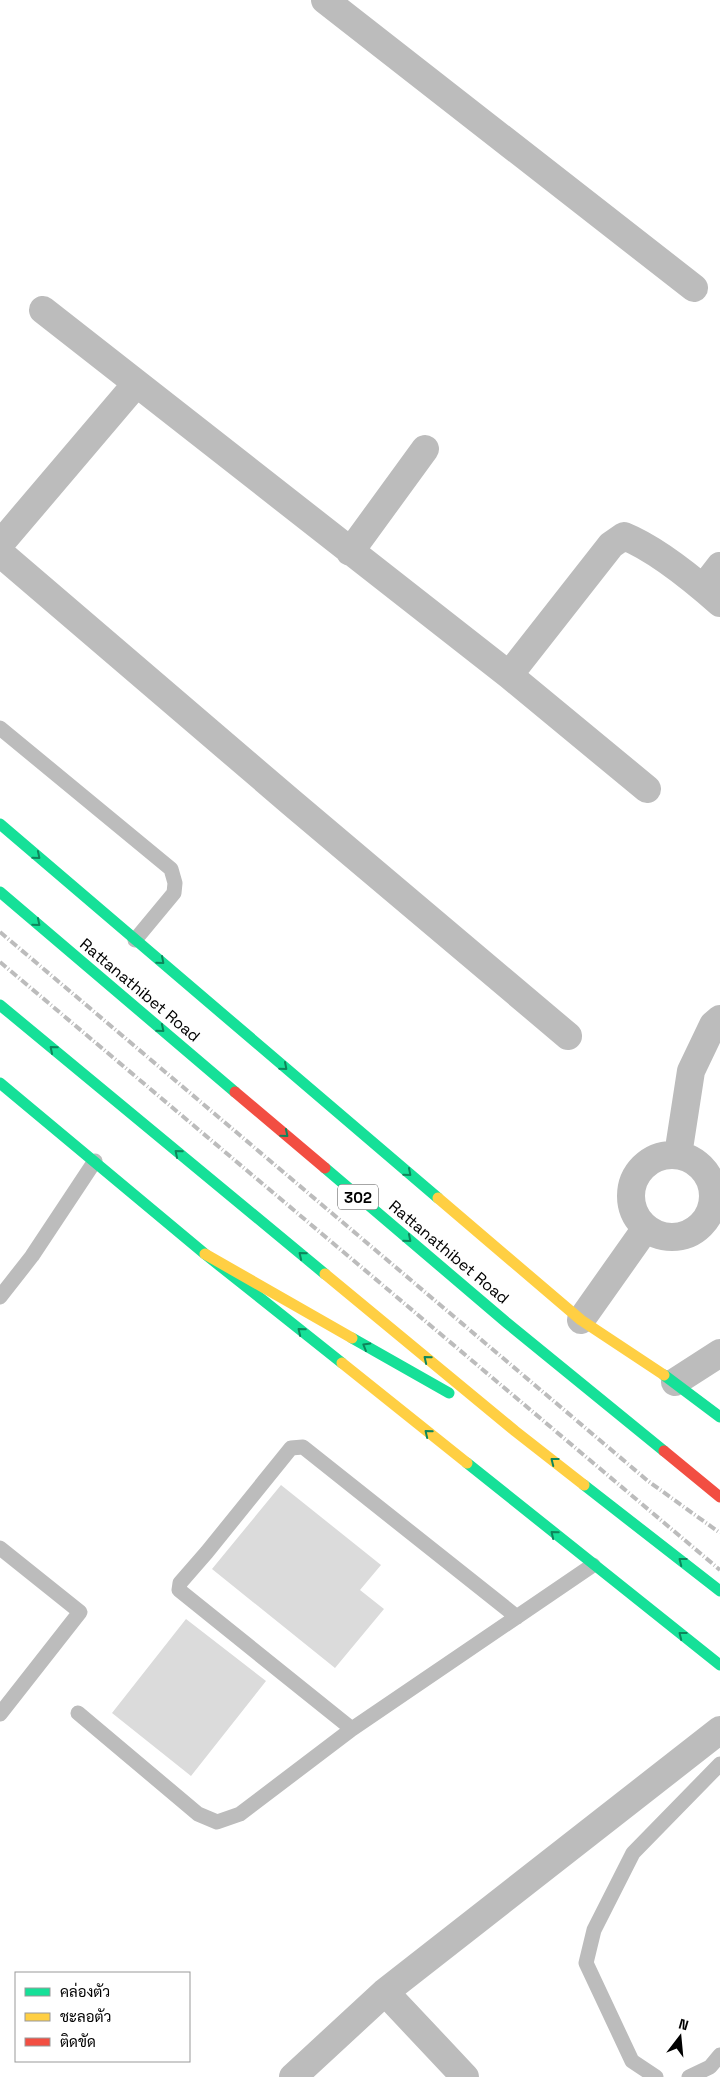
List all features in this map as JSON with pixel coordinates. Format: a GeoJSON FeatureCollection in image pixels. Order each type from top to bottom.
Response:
{"type":"FeatureCollection","features":[{"type":"Feature","properties":{"kind":"main road","name":"Rattanathibet Road"},"geometry":{"type":"LineString","coordinates":[[0,824],[581,1320],[675,1382],[720,1417]]}},
{"type":"Feature","properties":{"kind":"main road","name":"Rattanathibet Road"},"geometry":{"type":"LineString","coordinates":[[0,892],[507,1324],[720,1497]]}},
{"type":"Feature","properties":{"kind":"main road"},"geometry":{"type":"LineString","coordinates":[[0,1005],[515,1431],[720,1591]]}},
{"type":"Feature","properties":{"kind":"main road"},"geometry":{"type":"LineString","coordinates":[[0,1083],[205,1254],[720,1665]]}},
{"type":"Feature","properties":{"kind":"main road"},"geometry":{"type":"LineString","coordinates":[[205,1254],[515,1431]]}},
{"type":"Feature","properties":{"kind":"street"},"geometry":{"type":"LineString","coordinates":[[325,0],[694,288]]}},
{"type":"Feature","properties":{"kind":"street"},"geometry":{"type":"LineString","coordinates":[[43,310],[509,675],[647,789]]}},
{"type":"Feature","properties":{"kind":"street"},"geometry":{"type":"LineString","coordinates":[[0,544],[136,384]]}},
{"type":"Feature","properties":{"kind":"street"},"geometry":{"type":"LineString","coordinates":[[350,552],[425,449]]}},
{"type":"Feature","properties":{"kind":"street"},"geometry":{"type":"LineString","coordinates":[[509,675],[611,545],[624,536],[639,542],[711,595],[720,566]]}},
{"type":"Feature","properties":{"kind":"street"},"geometry":{"type":"LineString","coordinates":[[0,553],[568,1036]]}},
{"type":"Feature","properties":{"kind":"street"},"geometry":{"type":"LineString","coordinates":[[678,1155],[692,1071],[713,1025],[720,1019]]}},
{"type":"Feature","properties":{"kind":"street"},"geometry":{"type":"LineString","coordinates":[[668,1155],[678,1155],[699,1164],[714,1192],[712,1207],[704,1222],[692,1232],[676,1237],[660,1235],[646,1228],[636,1215],[631,1199],[632,1183],[640,1169],[654,1159],[668,1155]]}},
{"type":"Feature","properties":{"kind":"street"},"geometry":{"type":"LineString","coordinates":[[581,1320],[646,1228]]}},
{"type":"Feature","properties":{"kind":"street"},"geometry":{"type":"LineString","coordinates":[[675,1382],[720,1353]]}},
{"type":"Feature","properties":{"kind":"street"},"geometry":{"type":"LineString","coordinates":[[293,2077],[385,1992],[720,1730]]}},
{"type":"Feature","properties":{"kind":"street"},"geometry":{"type":"LineString","coordinates":[[385,1992],[465,2077]]}},
{"type":"Feature","properties":{"kind":"lane"},"geometry":{"type":"LineString","coordinates":[[0,728],[171,869],[175,883],[174,892],[135,940]]}},
{"type":"Feature","properties":{"kind":"lane"},"geometry":{"type":"LineString","coordinates":[[0,1296],[32,1256],[95,1161]]}},
{"type":"Feature","properties":{"kind":"lane"},"geometry":{"type":"LineString","coordinates":[[352,1729],[179,1590],[180,1583],[291,1448],[303,1447],[516,1617]]}},
{"type":"Feature","properties":{"kind":"lane"},"geometry":{"type":"LineString","coordinates":[[0,1548],[80,1612],[0,1714]]}},
{"type":"Feature","properties":{"kind":"lane"},"geometry":{"type":"LineString","coordinates":[[78,1712],[198,1814],[217,1822],[240,1814],[352,1729],[593,1565]]}},
{"type":"Feature","properties":{"kind":"lane"},"geometry":{"type":"LineString","coordinates":[[656,2077],[632,2061],[586,1962],[594,1930],[633,1853],[720,1764]]}},
{"type":"Feature","properties":{"kind":"lane"},"geometry":{"type":"LineString","coordinates":[[690,2077],[710,2067],[720,2055]]}},
{"type":"Feature","properties":{"kind":"building"},"geometry":{"type":"Polygon","coordinates":[[[281,1485],[381,1565],[360,1590],[384,1609],[335,1668],[212,1569],[281,1485]]]}},
{"type":"Feature","properties":{"kind":"building"},"geometry":{"type":"Polygon","coordinates":[[[186,1619],[266,1681],[191,1776],[112,1713],[186,1619]]]}},
{"type":"Feature","properties":{"kind":"railway"},"geometry":{"type":"LineString","coordinates":[[0,932],[648,1481],[720,1533]]}},
{"type":"Feature","properties":{"kind":"railway"},"geometry":{"type":"LineString","coordinates":[[0,962],[720,1570]]}},
{"type":"Feature","properties":{"kind":"traffic: fast"},"geometry":{"type":"LineString","coordinates":[[0,824],[438,1198]]}},
{"type":"Feature","properties":{"kind":"traffic: fast"},"geometry":{"type":"LineString","coordinates":[[0,892],[235,1092]]}},
{"type":"Feature","properties":{"kind":"traffic: fast"},"geometry":{"type":"LineString","coordinates":[[0,1005],[325,1274]]}},
{"type":"Feature","properties":{"kind":"traffic: fast"},"geometry":{"type":"LineString","coordinates":[[0,1083],[205,1254],[342,1363]]}},
{"type":"Feature","properties":{"kind":"traffic: fast"},"geometry":{"type":"LineString","coordinates":[[325,1168],[507,1323],[664,1451]]}},
{"type":"Feature","properties":{"kind":"traffic: fast"},"geometry":{"type":"LineString","coordinates":[[352,1338],[449,1393]]}},
{"type":"Feature","properties":{"kind":"traffic: fast"},"geometry":{"type":"LineString","coordinates":[[664,1375],[720,1417]]}},
{"type":"Feature","properties":{"kind":"traffic: fast"},"geometry":{"type":"LineString","coordinates":[[467,1463],[720,1665]]}},
{"type":"Feature","properties":{"kind":"traffic: fast"},"geometry":{"type":"LineString","coordinates":[[584,1485],[720,1591]]}},
{"type":"Feature","properties":{"kind":"traffic: slow"},"geometry":{"type":"LineString","coordinates":[[438,1198],[581,1320],[664,1375]]}},
{"type":"Feature","properties":{"kind":"traffic: slow"},"geometry":{"type":"LineString","coordinates":[[205,1254],[352,1338]]}},
{"type":"Feature","properties":{"kind":"traffic: slow"},"geometry":{"type":"LineString","coordinates":[[325,1274],[515,1431],[584,1485]]}},
{"type":"Feature","properties":{"kind":"traffic: slow"},"geometry":{"type":"LineString","coordinates":[[342,1363],[467,1463]]}},
{"type":"Feature","properties":{"kind":"traffic: jam"},"geometry":{"type":"LineString","coordinates":[[235,1092],[325,1168]]}},
{"type":"Feature","properties":{"kind":"traffic: jam"},"geometry":{"type":"LineString","coordinates":[[664,1451],[720,1497]]}}]}
